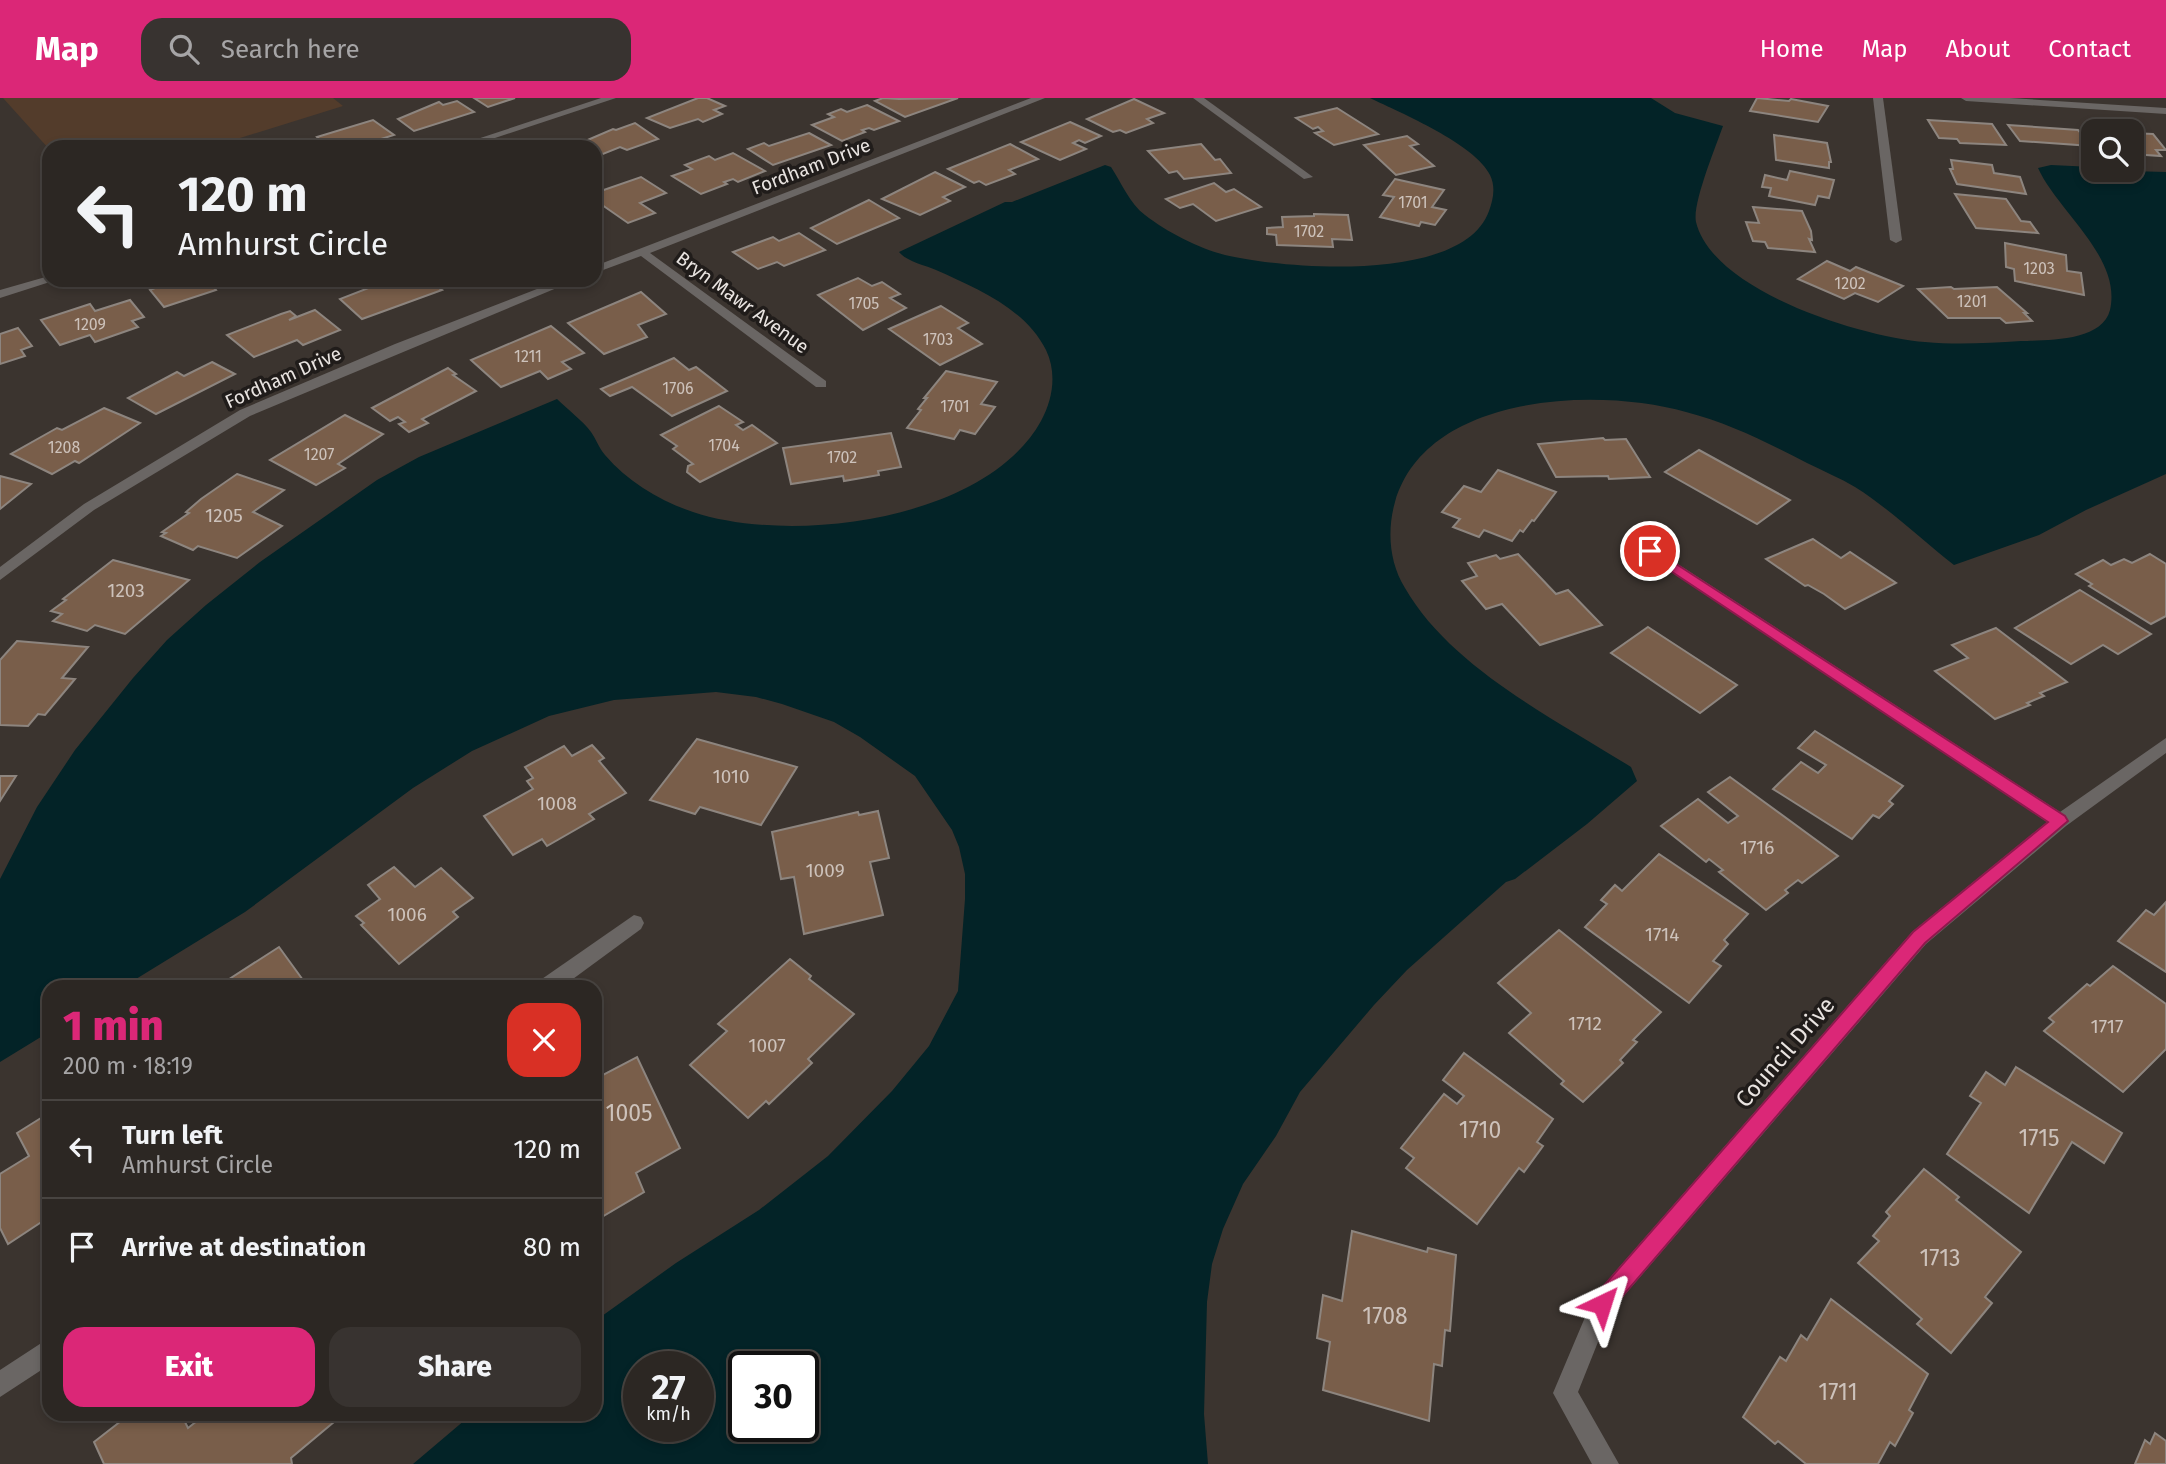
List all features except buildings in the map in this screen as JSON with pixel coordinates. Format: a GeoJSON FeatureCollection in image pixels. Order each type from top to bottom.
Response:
{"type":"FeatureCollection","features":[{"type":"Feature","properties":{"kind":"street"},"geometry":{"type":"LineString","coordinates":[[480,140],[611,98]]}},
{"type":"Feature","properties":{"kind":"street","name":"Fordham Drive"},"geometry":{"type":"LineString","coordinates":[[602,267],[1040,98]]}},
{"type":"Feature","properties":{"kind":"street"},"geometry":{"type":"LineString","coordinates":[[1198,98],[1308,177]]}},
{"type":"Feature","properties":{"kind":"street"},"geometry":{"type":"LineString","coordinates":[[1878,98],[1896,240]]}},
{"type":"Feature","properties":{"kind":"street"},"geometry":{"type":"LineString","coordinates":[[1966,98],[2166,111]]}},
{"type":"Feature","properties":{"kind":"street","name":"Bryn Mawr Avenue"},"geometry":{"type":"LineString","coordinates":[[642,252],[821,384]]}},
{"type":"Feature","properties":{"kind":"street"},"geometry":{"type":"LineString","coordinates":[[0,294],[42,281]]}},
{"type":"Feature","properties":{"kind":"street","name":"Fordham Drive"},"geometry":{"type":"LineString","coordinates":[[0,575],[89,507],[245,413],[398,347],[552,287]]}},
{"type":"Feature","properties":{"kind":"street"},"geometry":{"type":"LineString","coordinates":[[1650,551],[2060,821]]}},
{"type":"Feature","properties":{"kind":"street","name":"Council Drive"},"geometry":{"type":"LineString","coordinates":[[1606,1464],[1565,1393],[1602,1304],[1919,938],[2060,821],[2166,744]]}},
{"type":"Feature","properties":{"kind":"street"},"geometry":{"type":"LineString","coordinates":[[556,980],[634,923]]}},
{"type":"Feature","properties":{"kind":"street"},"geometry":{"type":"LineString","coordinates":[[0,1385],[42,1355]]}},
{"type":"Feature","properties":{"kind":"shaded area"},"geometry":{"type":"Polygon","coordinates":[[[3,98],[333,98],[343,106],[234,140],[42,141],[3,98]]]}},
{"type":"Feature","properties":{"kind":"water"},"geometry":{"type":"Polygon","coordinates":[[[1370,98],[1651,98],[1675,113],[1723,126],[1705,175],[1696,214],[1696,222],[1708,247],[1730,270],[1794,306],[1865,331],[1925,342],[2058,339],[2085,334],[2096,328],[2105,320],[2110,310],[2111,290],[2107,272],[2098,253],[2047,185],[2038,168],[2051,165],[2081,166],[2081,182],[2144,182],[2144,171],[2166,172],[2166,474],[2086,510],[2039,535],[1954,565],[1855,487],[1733,428],[1686,412],[1650,404],[1608,400],[1563,401],[1519,407],[1477,419],[1441,438],[1413,466],[1395,502],[1390,535],[1400,578],[1425,617],[1449,643],[1477,667],[1538,710],[1631,767],[1637,781],[1587,824],[1515,879],[1506,882],[1407,970],[1300,1092],[1276,1136],[1243,1184],[1223,1229],[1212,1264],[1207,1302],[1204,1414],[1208,1464],[413,1464],[464,1421],[602,1421],[602,1316],[676,1263],[759,1210],[828,1156],[892,1091],[929,1046],[958,991],[965,874],[952,830],[915,776],[834,722],[782,704],[756,697],[716,692],[614,700],[549,716],[472,751],[413,788],[245,912],[134,980],[42,980],[42,1036],[0,1062],[0,879],[37,807],[75,750],[167,640],[260,562],[377,480],[419,457],[557,399],[587,428],[605,455],[624,474],[657,496],[693,512],[734,522],[781,526],[832,524],[883,516],[933,502],[977,482],[1014,455],[1045,413],[1051,395],[1052,368],[1037,335],[1013,311],[983,292],[899,252],[1005,202],[1012,202],[1105,165],[1111,167],[1130,199],[1145,215],[1183,239],[1225,255],[1287,264],[1328,266],[1369,266],[1410,261],[1445,251],[1473,234],[1489,211],[1493,193],[1490,175],[1482,163],[1454,141],[1370,98]]]}},
{"type":"Feature","properties":{"kind":"route"},"geometry":{"type":"LineString","coordinates":[[1602,1304],[1919,938],[2060,821],[1650,551]]}}]}
